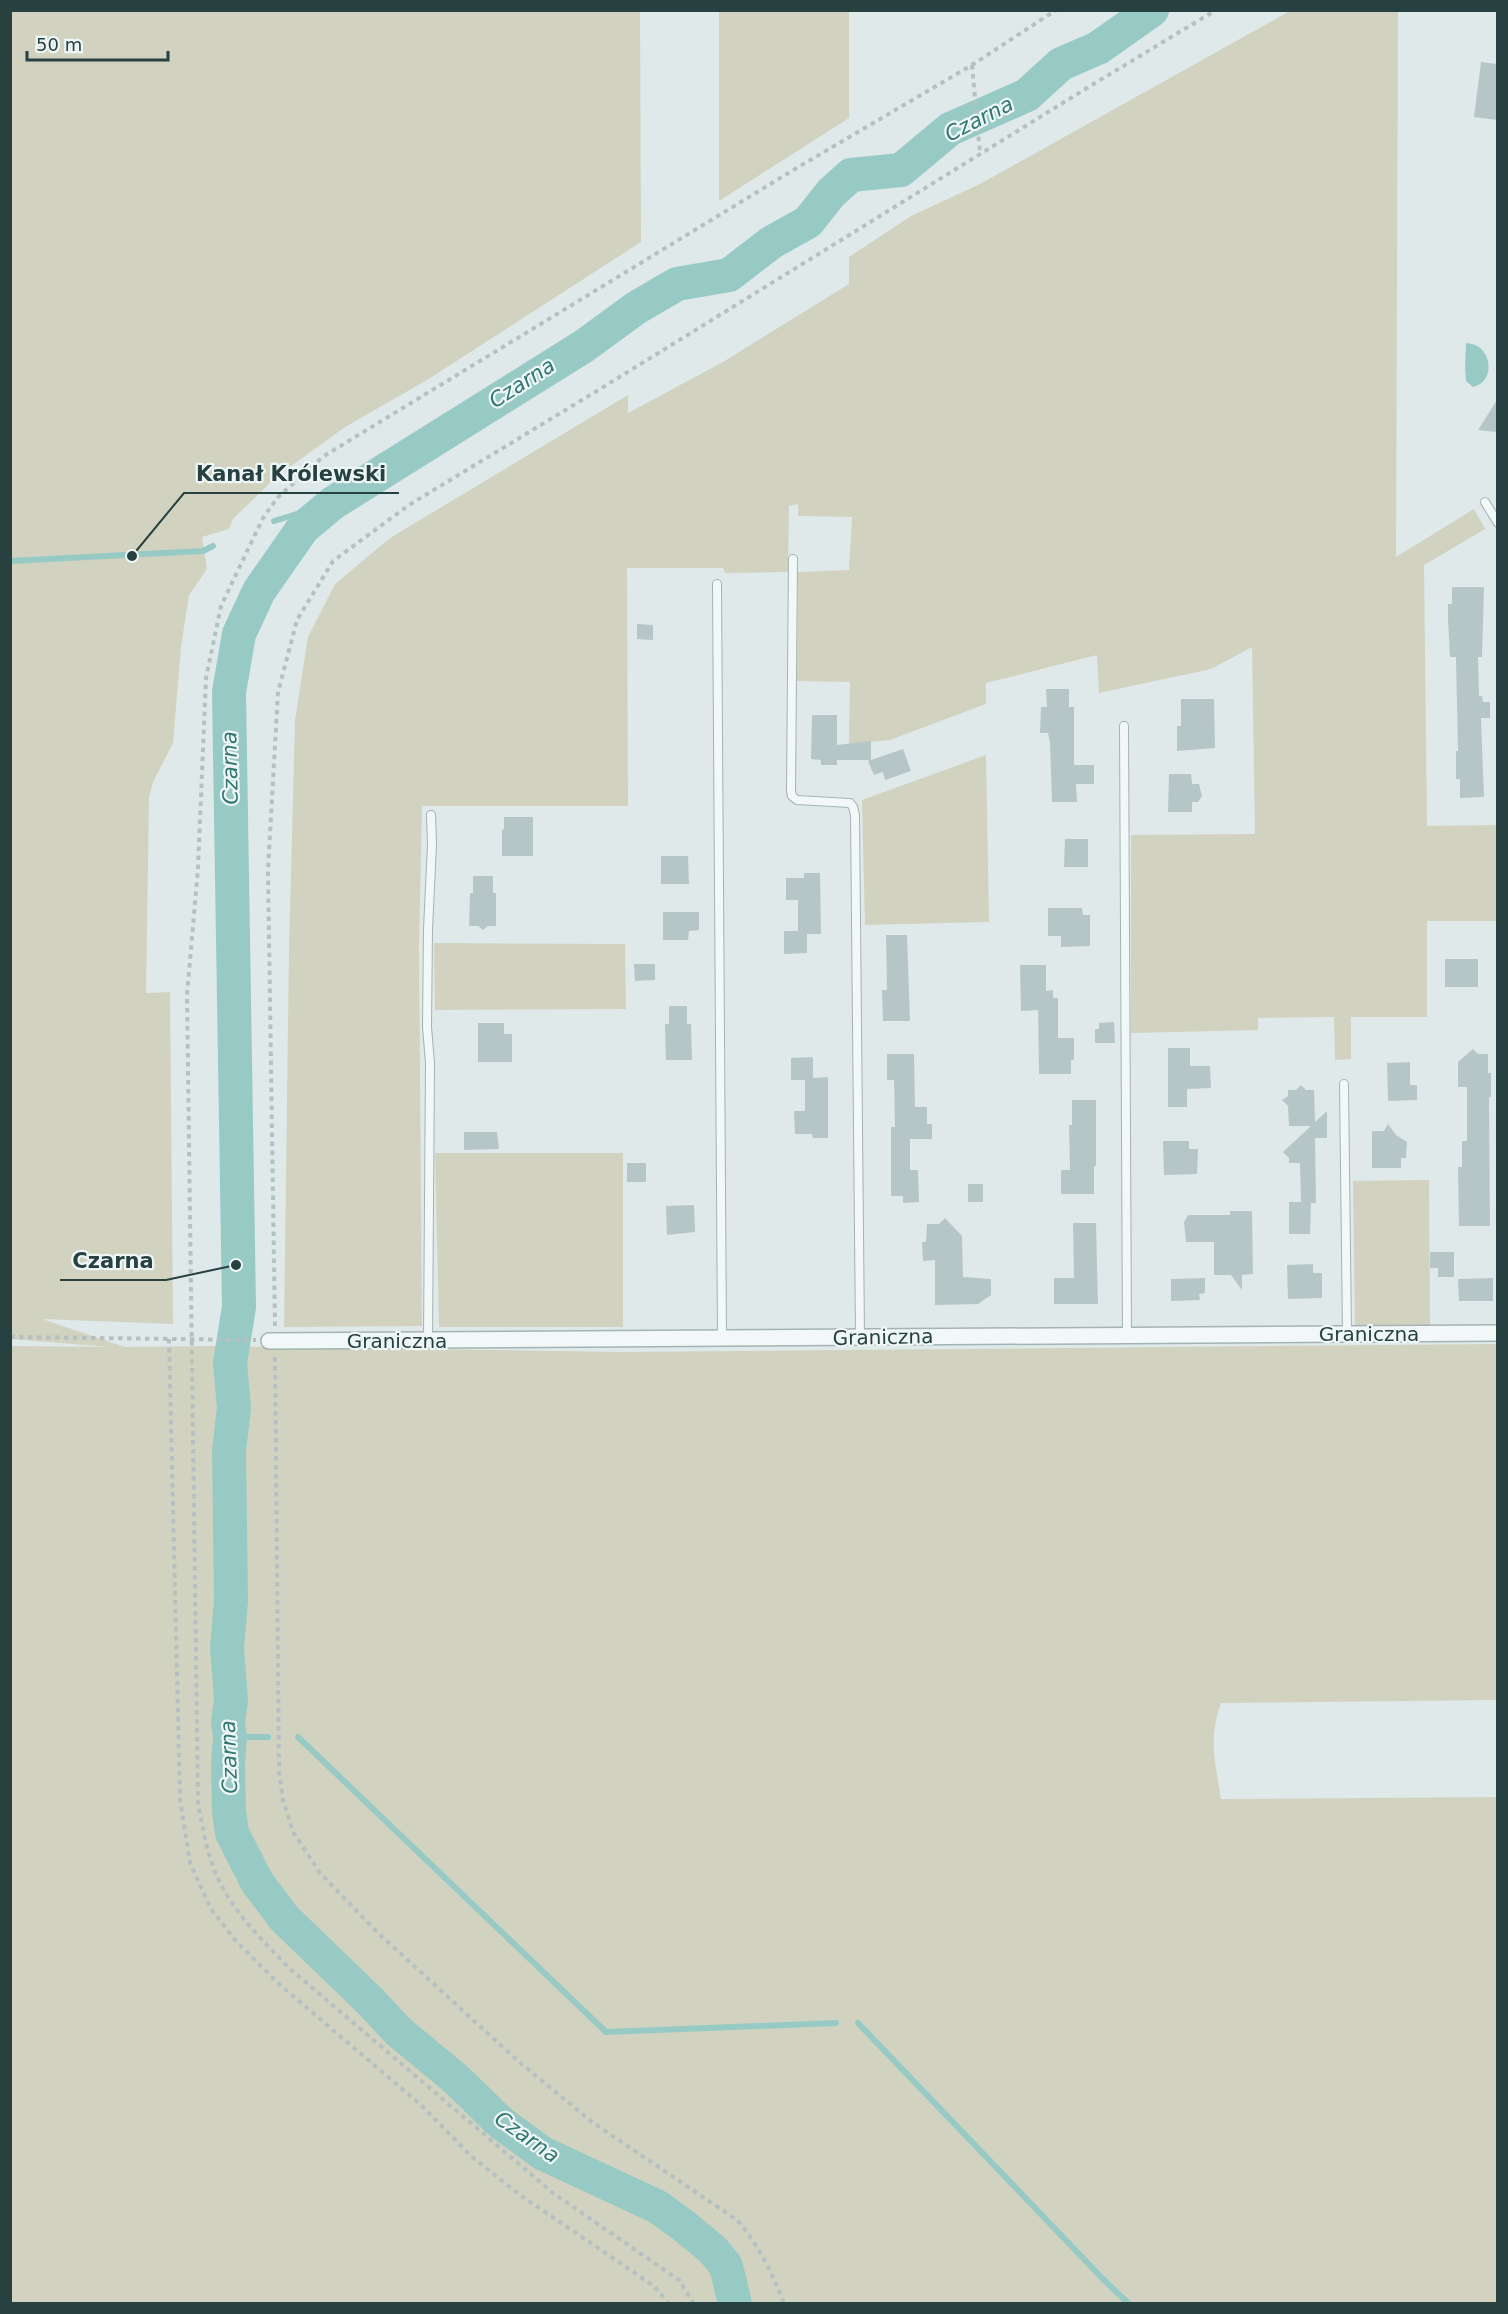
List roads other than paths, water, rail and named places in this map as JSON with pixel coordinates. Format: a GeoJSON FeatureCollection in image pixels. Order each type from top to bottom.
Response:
{"type":"FeatureCollection","features":[{"type":"Feature","properties":{"kind":"street","name":"Graniczna"},"geometry":{"type":"LineString","coordinates":[[272,1341],[1497,1333]]}},
{"type":"Feature","properties":{"kind":"lane"},"geometry":{"type":"LineString","coordinates":[[1485,502],[1497,523]]}},
{"type":"Feature","properties":{"kind":"lane"},"geometry":{"type":"LineString","coordinates":[[793,560],[792,796],[797,800],[850,803],[855,815],[860,1338]]}},
{"type":"Feature","properties":{"kind":"lane"},"geometry":{"type":"LineString","coordinates":[[717,584],[722,1339]]}},
{"type":"Feature","properties":{"kind":"lane"},"geometry":{"type":"LineString","coordinates":[[1124,726],[1127,1335]]}},
{"type":"Feature","properties":{"kind":"lane"},"geometry":{"type":"LineString","coordinates":[[428,1341],[430,1063],[427,1027],[431,815]]}},
{"type":"Feature","properties":{"kind":"lane"},"geometry":{"type":"LineString","coordinates":[[1344,1083],[1347,1334]]}},
{"type":"Feature","properties":{"kind":"water"},"geometry":{"type":"Polygon","coordinates":[[[1466,343],[1481,349],[1488,363],[1486,378],[1473,387],[1466,381],[1466,343]]]}},
{"type":"Feature","properties":{"kind":"waterway","name":"Czarna"},"geometry":{"type":"LineString","coordinates":[[735,2304],[726,2266],[713,2250],[684,2226],[658,2207],[542,2153],[500,2122],[457,2080],[399,2032],[284,1918],[257,1882],[232,1833],[228,1763],[230,1737],[228,1722],[231,1699],[227,1648],[231,1601],[229,1451],[234,1408],[230,1363],[239,1307],[229,692],[239,634],[259,591],[303,528],[333,503],[584,346],[636,308],[677,284],[729,275],[772,242],[808,222],[831,193],[851,175],[901,170],[950,129],[1027,95],[1061,64],[1098,48],[1152,10]]}},
{"type":"Feature","properties":{"kind":"waterway"},"geometry":{"type":"LineString","coordinates":[[274,521],[333,503]]}},
{"type":"Feature","properties":{"kind":"waterway"},"geometry":{"type":"LineString","coordinates":[[10,561],[203,551],[213,546]]}},
{"type":"Feature","properties":{"kind":"waterway"},"geometry":{"type":"LineString","coordinates":[[230,1737],[268,1737]]}},
{"type":"Feature","properties":{"kind":"waterway"},"geometry":{"type":"LineString","coordinates":[[298,1737],[606,2032],[836,2023]]}},
{"type":"Feature","properties":{"kind":"waterway"},"geometry":{"type":"LineString","coordinates":[[858,2023],[1129,2304]]}},
{"type":"Feature","properties":{"kind":"place","name":"Kanał Królewski"},"geometry":{"type":"Point","coordinates":[132,556]}},
{"type":"Feature","properties":{"kind":"place","name":"Czarna"},"geometry":{"type":"Point","coordinates":[236,1265]}}]}
